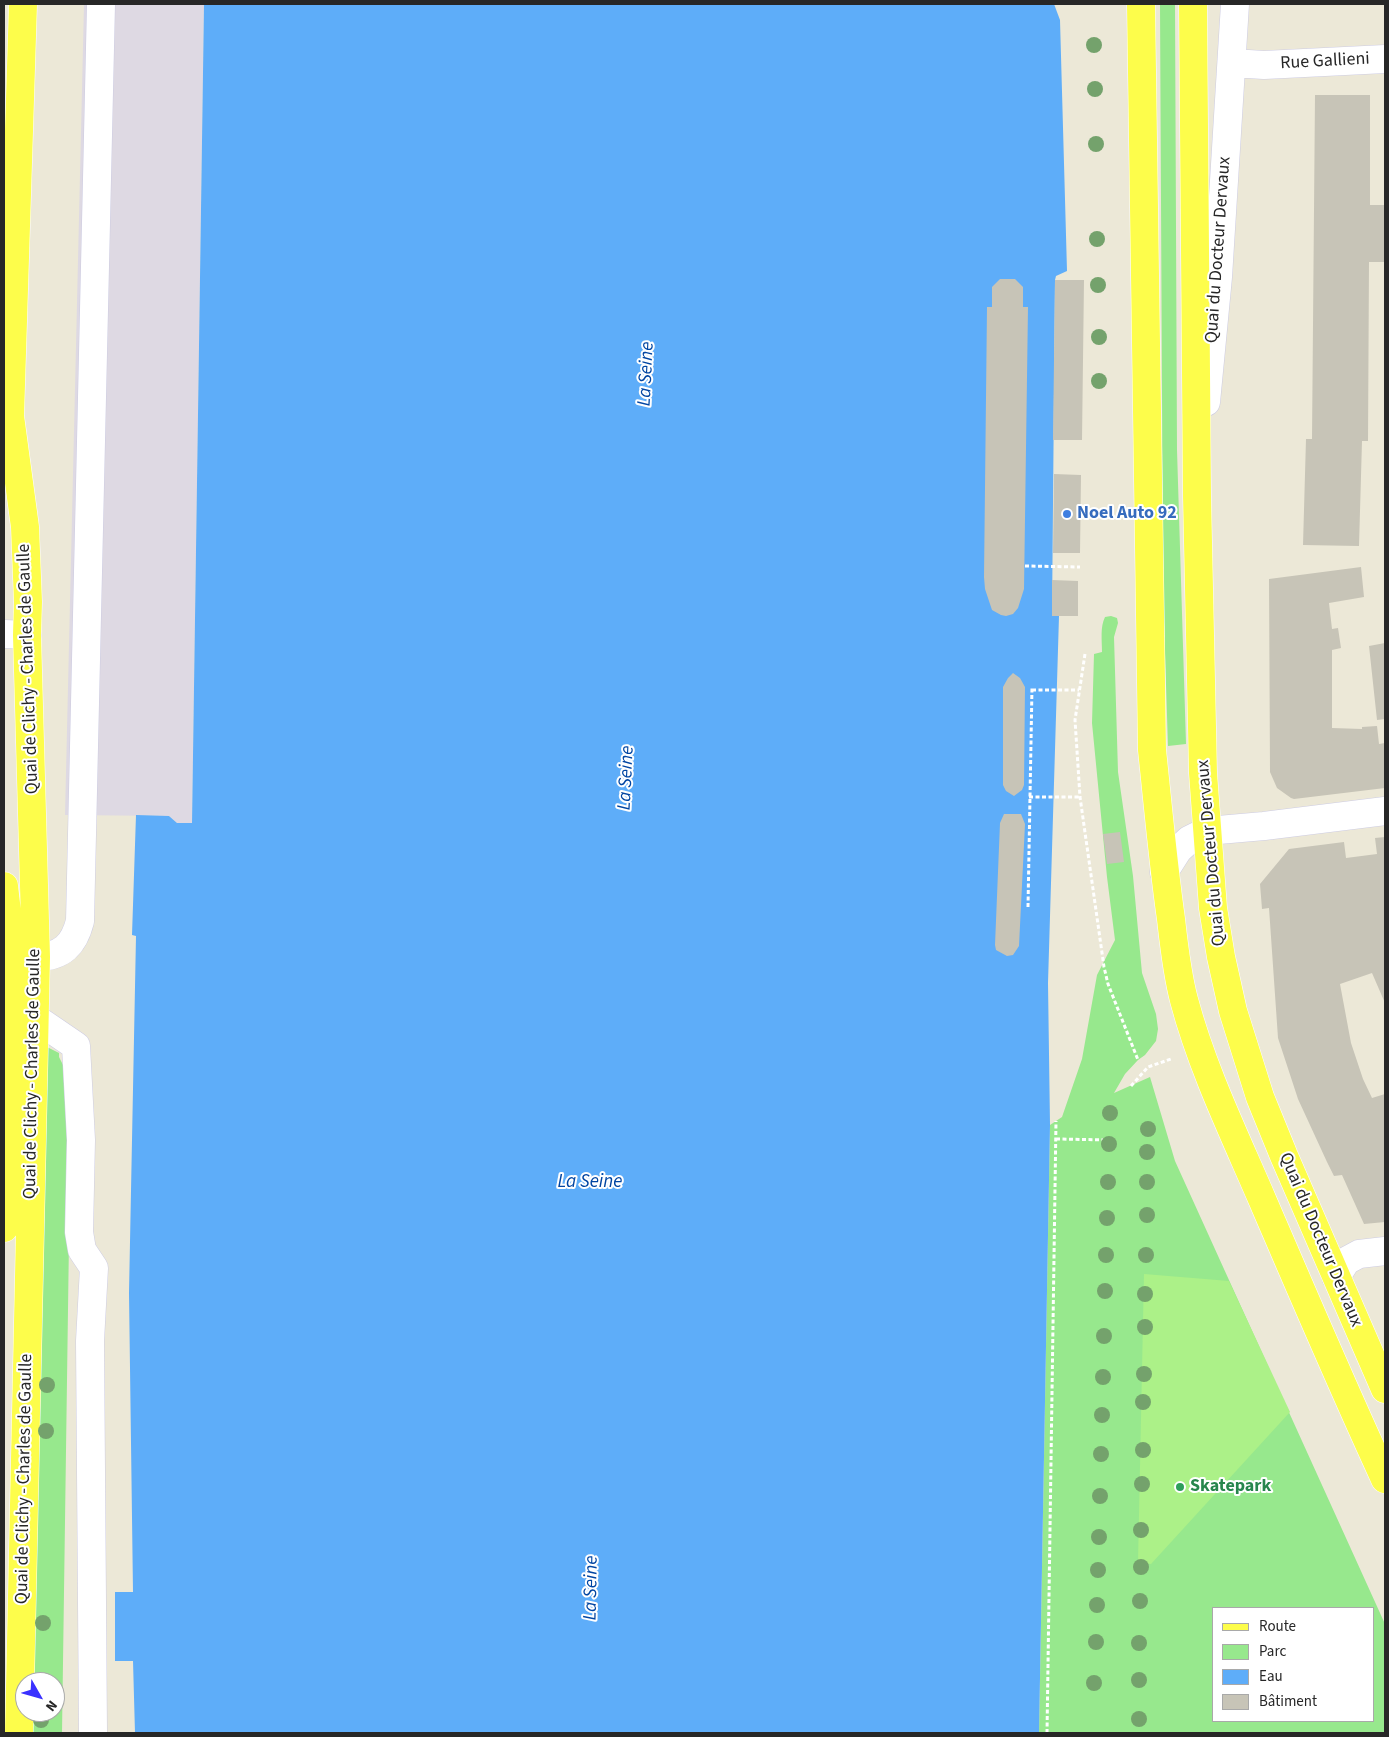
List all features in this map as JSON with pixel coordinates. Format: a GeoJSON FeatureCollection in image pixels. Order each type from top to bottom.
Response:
{"type":"FeatureCollection","features":[{"type":"Feature","properties":{"kind":"main road","name":"Quai de Clichy - Charles de Gaulle"},"geometry":{"type":"LineString","coordinates":[[19,1733],[36,957],[16,635],[28,602],[25,527],[7,427],[23,4]]}},
{"type":"Feature","properties":{"kind":"main road"},"geometry":{"type":"LineString","coordinates":[[22,65],[30,4]]}},
{"type":"Feature","properties":{"kind":"main road","name":"Quai du Docteur Dervaux"},"geometry":{"type":"LineString","coordinates":[[1193,4],[1197,496],[1203,774],[1213,908],[1221,957],[1238,1027],[1260,1097],[1272,1129],[1385,1389]]}},
{"type":"Feature","properties":{"kind":"main road"},"geometry":{"type":"LineString","coordinates":[[1142,17],[1152,750],[1164,872],[1180,979],[1192,1030],[1227,1119],[1333,1366],[1385,1479]]}},
{"type":"Feature","properties":{"kind":"main road","name":"Quai de Clichy - Charles de Gaulle"},"geometry":{"type":"LineString","coordinates":[[4,886],[12,956],[4,1228]]}},
{"type":"Feature","properties":{"kind":"street"},"geometry":{"type":"LineString","coordinates":[[36,957],[49,957],[68,947],[76,935],[80,921],[101,4]]}},
{"type":"Feature","properties":{"kind":"street"},"geometry":{"type":"LineString","coordinates":[[1135,4],[1142,17]]}},
{"type":"Feature","properties":{"kind":"street","name":"Quai du Docteur Dervaux"},"geometry":{"type":"LineString","coordinates":[[1197,496],[1218,276],[1235,4]]}},
{"type":"Feature","properties":{"kind":"street","name":"Rue Gallieni"},"geometry":{"type":"LineString","coordinates":[[1232,63],[1264,65],[1385,59]]}},
{"type":"Feature","properties":{"kind":"street"},"geometry":{"type":"LineString","coordinates":[[1164,872],[1178,850],[1189,840],[1207,831],[1385,812]]}},
{"type":"Feature","properties":{"kind":"street"},"geometry":{"type":"LineString","coordinates":[[35,1018],[76,1046],[81,1140],[79,1232],[82,1250],[94,1268],[90,1341],[93,1733]]}},
{"type":"Feature","properties":{"kind":"street"},"geometry":{"type":"LineString","coordinates":[[1336,1277],[1346,1260],[1360,1254],[1385,1251]]}},
{"type":"Feature","properties":{"kind":"path"},"geometry":{"type":"LineString","coordinates":[[1025,566],[1080,567]]}},
{"type":"Feature","properties":{"kind":"path"},"geometry":{"type":"LineString","coordinates":[[1086,654],[1075,720],[1080,797],[1104,967],[1108,984],[1138,1060]]}},
{"type":"Feature","properties":{"kind":"path"},"geometry":{"type":"LineString","coordinates":[[1028,907],[1032,688],[1079,690]]}},
{"type":"Feature","properties":{"kind":"path"},"geometry":{"type":"LineString","coordinates":[[1030,797],[1080,797]]}},
{"type":"Feature","properties":{"kind":"path"},"geometry":{"type":"LineString","coordinates":[[1131,1086],[1148,1067]]}},
{"type":"Feature","properties":{"kind":"path"},"geometry":{"type":"LineString","coordinates":[[1047,1733],[1056,1121]]}},
{"type":"Feature","properties":{"kind":"path"},"geometry":{"type":"LineString","coordinates":[[1056,1139],[1112,1140]]}},
{"type":"Feature","properties":{"kind":"shaded area"},"geometry":{"type":"Polygon","coordinates":[[[84,4],[204,4],[192,823],[177,823],[169,816],[65,815],[84,4]]]}},
{"type":"Feature","properties":{"kind":"green space"},"geometry":{"type":"Polygon","coordinates":[[[1160,4],[1175,4],[1177,450],[1186,744],[1168,746],[1163,592],[1160,4]]]}},
{"type":"Feature","properties":{"kind":"green space"},"geometry":{"type":"Polygon","coordinates":[[[1111,616],[1117,618],[1118,623],[1114,637],[1118,772],[1133,876],[1142,973],[1156,1014],[1158,1029],[1156,1041],[1145,1055],[1125,1074],[1114,1093],[1150,1077],[1175,1161],[1385,1624],[1385,1733],[1039,1733],[1050,1125],[1062,1117],[1082,1059],[1097,975],[1115,940],[1092,723],[1094,654],[1102,652],[1103,621],[1105,617],[1111,616]]]}},
{"type":"Feature","properties":{"kind":"green space"},"geometry":{"type":"Polygon","coordinates":[[[45,1046],[59,1053],[59,1057],[69,1077],[69,1239],[63,1672],[32,1672],[45,1046]]]}},
{"type":"Feature","properties":{"kind":"green space","name":"Skatepark"},"geometry":{"type":"Polygon","coordinates":[[[1144,1274],[1229,1281],[1290,1412],[1151,1564],[1138,1563],[1144,1274]]]}},
{"type":"Feature","properties":{"kind":"green space"},"geometry":{"type":"Polygon","coordinates":[[[32,1722],[62,1722],[62,1733],[31,1733],[32,1722]]]}},
{"type":"Feature","properties":{"kind":"water","name":"La Seine"},"geometry":{"type":"Polygon","coordinates":[[[204,4],[1054,4],[1060,20],[1067,271],[1056,276],[1055,280],[1052,615],[1059,616],[1048,983],[1050,1125],[1039,1733],[135,1733],[133,1661],[115,1661],[115,1592],[133,1592],[129,1293],[136,936],[132,935],[136,815],[169,816],[177,823],[192,823],[204,4]]]}},
{"type":"Feature","properties":{"kind":"building"},"geometry":{"type":"Polygon","coordinates":[[[1315,95],[1370,95],[1370,205],[1385,205],[1385,262],[1369,262],[1368,441],[1362,441],[1359,546],[1303,545],[1306,439],[1312,439],[1315,95]]]}},
{"type":"Feature","properties":{"kind":"building"},"geometry":{"type":"Polygon","coordinates":[[[1000,279],[1015,279],[1023,287],[1023,307],[1028,307],[1024,589],[1018,608],[1013,614],[1006,616],[992,610],[985,589],[984,577],[987,307],[992,307],[992,287],[1000,279]]]}},
{"type":"Feature","properties":{"kind":"building"},"geometry":{"type":"Polygon","coordinates":[[[1055,280],[1084,280],[1082,440],[1053,440],[1055,280]]]}},
{"type":"Feature","properties":{"kind":"building","name":"Noel Auto 92"},"geometry":{"type":"Polygon","coordinates":[[[1054,474],[1081,475],[1080,553],[1053,553],[1054,474]]]}},
{"type":"Feature","properties":{"kind":"building"},"geometry":{"type":"Polygon","coordinates":[[[1361,567],[1364,597],[1329,603],[1332,629],[1338,628],[1341,648],[1332,650],[1332,728],[1362,729],[1362,727],[1377,726],[1379,744],[1385,743],[1385,788],[1294,799],[1277,788],[1270,772],[1269,579],[1361,567]]]}},
{"type":"Feature","properties":{"kind":"building"},"geometry":{"type":"Polygon","coordinates":[[[1052,580],[1078,581],[1078,616],[1052,616],[1052,580]]]}},
{"type":"Feature","properties":{"kind":"building"},"geometry":{"type":"Polygon","coordinates":[[[1385,643],[1385,719],[1377,720],[1369,646],[1385,643]]]}},
{"type":"Feature","properties":{"kind":"building"},"geometry":{"type":"Polygon","coordinates":[[[1013,673],[1020,678],[1025,687],[1024,785],[1022,790],[1014,796],[1006,791],[1003,785],[1003,687],[1013,673]]]}},
{"type":"Feature","properties":{"kind":"building"},"geometry":{"type":"Polygon","coordinates":[[[1004,814],[1021,814],[1025,824],[1019,946],[1013,955],[1007,956],[996,950],[995,945],[1000,823],[1004,814]]]}},
{"type":"Feature","properties":{"kind":"building"},"geometry":{"type":"Polygon","coordinates":[[[1120,832],[1124,862],[1107,864],[1103,834],[1120,832]]]}},
{"type":"Feature","properties":{"kind":"building"},"geometry":{"type":"Polygon","coordinates":[[[1385,837],[1385,1003],[1372,973],[1340,984],[1351,1043],[1363,1079],[1372,1098],[1385,1094],[1385,1222],[1364,1224],[1342,1175],[1334,1176],[1327,1162],[1298,1099],[1278,1038],[1269,908],[1262,909],[1260,884],[1289,849],[1344,842],[1346,858],[1377,854],[1375,838],[1385,837]]]}},
{"type":"Feature","properties":{"kind":"place","name":"Noel Auto 92"},"geometry":{"type":"Point","coordinates":[1067,514]}},
{"type":"Feature","properties":{"kind":"place","name":"Skatepark"},"geometry":{"type":"Point","coordinates":[1180,1487]}}]}
